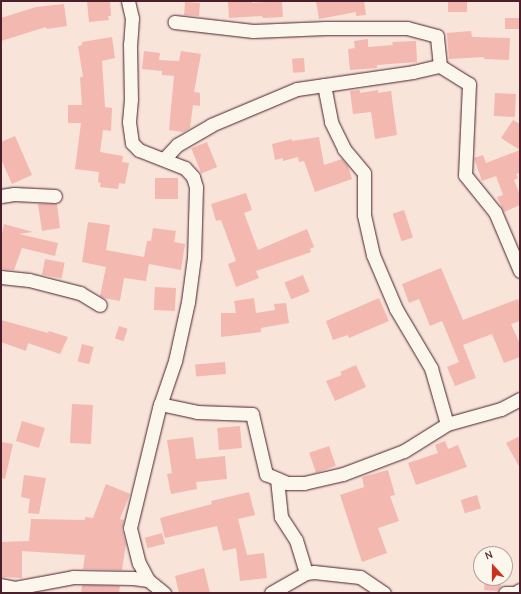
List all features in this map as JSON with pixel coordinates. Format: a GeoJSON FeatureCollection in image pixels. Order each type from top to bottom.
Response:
{"type":"FeatureCollection","features":[{"type":"Feature","properties":{"kind":"street"},"geometry":{"type":"LineString","coordinates":[[128,1],[132,18],[130,44],[130,132],[132,143],[139,150],[185,168],[192,177],[196,187],[197,202],[194,257],[188,302],[175,361],[160,404],[130,528],[139,563],[148,580],[164,593]]}},
{"type":"Feature","properties":{"kind":"street"},"geometry":{"type":"LineString","coordinates":[[175,22],[253,31],[326,28],[407,28],[437,36],[440,66]]}},
{"type":"Feature","properties":{"kind":"street"},"geometry":{"type":"LineString","coordinates":[[164,159],[177,145],[211,125],[297,90],[413,72],[440,66],[469,84],[465,175],[495,212],[520,271]]}},
{"type":"Feature","properties":{"kind":"street"},"geometry":{"type":"LineString","coordinates":[[324,85],[331,122],[344,149],[364,173],[364,215],[372,255],[396,309],[431,368],[447,424]]}},
{"type":"Feature","properties":{"kind":"street"},"geometry":{"type":"LineString","coordinates":[[1,196],[14,194],[55,196]]}},
{"type":"Feature","properties":{"kind":"street"},"geometry":{"type":"LineString","coordinates":[[1,277],[29,280],[80,293],[100,305]]}},
{"type":"Feature","properties":{"kind":"street"},"geometry":{"type":"LineString","coordinates":[[160,404],[197,412],[252,414],[266,474],[287,483],[304,483],[343,474],[404,451],[447,424],[501,409],[520,399]]}},
{"type":"Feature","properties":{"kind":"street"},"geometry":{"type":"LineString","coordinates":[[277,479],[281,517],[296,540],[306,573]]}},
{"type":"Feature","properties":{"kind":"street"},"geometry":{"type":"LineString","coordinates":[[133,578],[139,563]]}},
{"type":"Feature","properties":{"kind":"street"},"geometry":{"type":"LineString","coordinates":[[271,593],[306,573],[314,572],[360,577],[384,593]]}},
{"type":"Feature","properties":{"kind":"street"},"geometry":{"type":"LineString","coordinates":[[1,584],[15,588],[73,577],[133,578],[148,580]]}},
{"type":"Feature","properties":{"kind":"street"},"geometry":{"type":"LineString","coordinates":[[505,593],[515,593],[520,590]]}},
{"type":"Feature","properties":{"kind":"building"},"geometry":{"type":"Polygon","coordinates":[[[87,1],[110,1],[111,16],[108,16],[109,20],[89,22],[87,1]]]}},
{"type":"Feature","properties":{"kind":"building"},"geometry":{"type":"Polygon","coordinates":[[[252,1],[252,3],[282,1],[283,17],[263,18],[262,16],[229,18],[228,2],[252,1]]]}},
{"type":"Feature","properties":{"kind":"building"},"geometry":{"type":"Polygon","coordinates":[[[316,1],[364,1],[366,15],[356,16],[356,12],[319,19],[316,1]]]}},
{"type":"Feature","properties":{"kind":"building"},"geometry":{"type":"Polygon","coordinates":[[[448,1],[467,1],[467,12],[448,12],[448,1]]]}},
{"type":"Feature","properties":{"kind":"building"},"geometry":{"type":"Polygon","coordinates":[[[185,2],[200,3],[199,16],[184,15],[185,2]]]}},
{"type":"Feature","properties":{"kind":"building"},"geometry":{"type":"Polygon","coordinates":[[[64,4],[67,26],[47,29],[46,27],[1,41],[1,18],[36,7],[64,4]]]}},
{"type":"Feature","properties":{"kind":"building"},"geometry":{"type":"Polygon","coordinates":[[[505,18],[520,18],[520,29],[505,29],[505,18]]]}},
{"type":"Feature","properties":{"kind":"building"},"geometry":{"type":"Polygon","coordinates":[[[471,31],[472,37],[510,38],[509,60],[484,59],[484,57],[449,59],[447,33],[471,31]]]}},
{"type":"Feature","properties":{"kind":"building"},"geometry":{"type":"Polygon","coordinates":[[[112,37],[115,58],[102,61],[105,107],[112,108],[111,131],[103,130],[100,152],[123,156],[122,162],[129,163],[125,184],[119,183],[118,189],[100,187],[101,183],[98,182],[99,172],[75,169],[81,123],[68,123],[68,105],[82,105],[80,77],[83,77],[78,46],[82,45],[82,42],[112,37]]]}},
{"type":"Feature","properties":{"kind":"building"},"geometry":{"type":"Polygon","coordinates":[[[368,39],[368,47],[393,45],[392,42],[416,41],[417,62],[377,65],[377,68],[350,70],[348,49],[355,48],[354,41],[368,39]]]}},
{"type":"Feature","properties":{"kind":"building"},"geometry":{"type":"Polygon","coordinates":[[[144,51],[160,53],[159,60],[179,61],[181,51],[201,54],[194,92],[200,93],[200,106],[193,105],[190,128],[183,132],[169,130],[174,76],[162,75],[162,71],[142,69],[144,51]]]}},
{"type":"Feature","properties":{"kind":"building"},"geometry":{"type":"Polygon","coordinates":[[[304,58],[305,72],[293,73],[292,59],[304,58]]]}},
{"type":"Feature","properties":{"kind":"building"},"geometry":{"type":"Polygon","coordinates":[[[360,90],[360,93],[378,90],[378,93],[391,91],[397,135],[375,139],[371,112],[353,114],[350,91],[360,90]]]}},
{"type":"Feature","properties":{"kind":"building"},"geometry":{"type":"Polygon","coordinates":[[[495,93],[516,94],[515,117],[494,116],[495,93]]]}},
{"type":"Feature","properties":{"kind":"building"},"geometry":{"type":"Polygon","coordinates":[[[513,120],[520,124],[520,150],[501,138],[513,120]]]}},
{"type":"Feature","properties":{"kind":"building"},"geometry":{"type":"Polygon","coordinates":[[[15,136],[32,175],[12,184],[1,159],[1,142],[15,136]]]}},
{"type":"Feature","properties":{"kind":"building"},"geometry":{"type":"Polygon","coordinates":[[[319,137],[324,165],[342,159],[348,166],[352,179],[315,192],[304,161],[299,162],[298,157],[283,161],[283,158],[275,160],[272,144],[292,139],[292,141],[319,137]]]}},
{"type":"Feature","properties":{"kind":"building"},"geometry":{"type":"Polygon","coordinates":[[[207,142],[217,167],[201,173],[191,148],[207,142]]]}},
{"type":"Feature","properties":{"kind":"building"},"geometry":{"type":"Polygon","coordinates":[[[520,150],[520,173],[516,174],[518,178],[514,180],[520,195],[520,205],[504,212],[497,197],[503,195],[496,176],[482,181],[474,158],[483,155],[486,163],[520,150]]]}},
{"type":"Feature","properties":{"kind":"building"},"geometry":{"type":"Polygon","coordinates":[[[155,178],[178,178],[178,199],[155,199],[155,178]]]}},
{"type":"Feature","properties":{"kind":"building"},"geometry":{"type":"Polygon","coordinates":[[[246,193],[252,210],[244,213],[258,250],[307,229],[314,247],[310,249],[311,252],[256,271],[259,278],[236,287],[228,264],[236,261],[221,220],[216,221],[211,204],[246,193]]]}},
{"type":"Feature","properties":{"kind":"building"},"geometry":{"type":"Polygon","coordinates":[[[38,204],[57,204],[60,228],[42,231],[38,204]]]}},
{"type":"Feature","properties":{"kind":"building"},"geometry":{"type":"Polygon","coordinates":[[[404,210],[413,238],[402,241],[393,214],[404,210]]]}},
{"type":"Feature","properties":{"kind":"building"},"geometry":{"type":"Polygon","coordinates":[[[88,222],[110,225],[106,250],[144,257],[147,241],[151,241],[153,228],[176,231],[174,242],[185,244],[181,270],[149,264],[146,281],[124,278],[120,301],[100,296],[106,267],[82,262],[88,222]]]}},
{"type":"Feature","properties":{"kind":"building"},"geometry":{"type":"Polygon","coordinates":[[[4,224],[33,232],[19,234],[58,243],[55,256],[22,248],[14,270],[1,269],[1,239],[4,224]]]}},
{"type":"Feature","properties":{"kind":"building"},"geometry":{"type":"Polygon","coordinates":[[[45,259],[65,263],[62,279],[42,275],[45,259]]]}},
{"type":"Feature","properties":{"kind":"building"},"geometry":{"type":"Polygon","coordinates":[[[441,268],[463,320],[518,299],[520,304],[520,321],[511,324],[520,344],[520,357],[504,363],[492,334],[463,345],[476,378],[455,386],[447,367],[459,362],[442,321],[430,326],[419,299],[409,303],[402,284],[441,268]]]}},
{"type":"Feature","properties":{"kind":"building"},"geometry":{"type":"Polygon","coordinates":[[[303,275],[310,292],[291,299],[284,282],[303,275]]]}},
{"type":"Feature","properties":{"kind":"building"},"geometry":{"type":"Polygon","coordinates":[[[155,287],[176,288],[175,311],[154,310],[155,287]]]}},
{"type":"Feature","properties":{"kind":"building"},"geometry":{"type":"Polygon","coordinates":[[[254,298],[256,313],[275,310],[274,304],[286,303],[289,323],[261,328],[261,332],[221,337],[221,313],[236,313],[234,301],[254,298]]]}},
{"type":"Feature","properties":{"kind":"building"},"geometry":{"type":"Polygon","coordinates":[[[379,298],[389,321],[349,338],[348,335],[333,340],[326,321],[379,298]]]}},
{"type":"Feature","properties":{"kind":"building"},"geometry":{"type":"Polygon","coordinates":[[[1,320],[68,337],[60,354],[28,343],[26,351],[1,342],[1,320]]]}},
{"type":"Feature","properties":{"kind":"building"},"geometry":{"type":"Polygon","coordinates":[[[119,326],[128,329],[124,341],[115,338],[119,326]]]}},
{"type":"Feature","properties":{"kind":"building"},"geometry":{"type":"Polygon","coordinates":[[[82,344],[94,347],[89,364],[78,361],[82,344]]]}},
{"type":"Feature","properties":{"kind":"building"},"geometry":{"type":"Polygon","coordinates":[[[225,362],[226,374],[196,377],[195,365],[225,362]]]}},
{"type":"Feature","properties":{"kind":"building"},"geometry":{"type":"Polygon","coordinates":[[[356,365],[366,387],[335,401],[326,381],[342,375],[340,372],[356,365]]]}},
{"type":"Feature","properties":{"kind":"building"},"geometry":{"type":"Polygon","coordinates":[[[72,404],[93,405],[91,444],[70,443],[72,404]]]}},
{"type":"Feature","properties":{"kind":"building"},"geometry":{"type":"Polygon","coordinates":[[[22,421],[45,428],[39,448],[16,441],[22,421]]]}},
{"type":"Feature","properties":{"kind":"building"},"geometry":{"type":"Polygon","coordinates":[[[240,426],[242,448],[219,450],[217,428],[240,426]]]}},
{"type":"Feature","properties":{"kind":"building"},"geometry":{"type":"Polygon","coordinates":[[[520,436],[520,468],[506,443],[520,436]]]}},
{"type":"Feature","properties":{"kind":"building"},"geometry":{"type":"Polygon","coordinates":[[[193,437],[196,459],[225,456],[227,479],[196,482],[197,489],[171,494],[167,474],[172,473],[167,440],[193,437]]]}},
{"type":"Feature","properties":{"kind":"building"},"geometry":{"type":"Polygon","coordinates":[[[445,441],[448,449],[458,445],[467,467],[416,485],[408,463],[438,453],[435,445],[445,441]]]}},
{"type":"Feature","properties":{"kind":"building"},"geometry":{"type":"Polygon","coordinates":[[[1,442],[13,444],[5,479],[1,478],[1,442]]]}},
{"type":"Feature","properties":{"kind":"building"},"geometry":{"type":"Polygon","coordinates":[[[329,446],[336,466],[316,473],[309,453],[329,446]]]}},
{"type":"Feature","properties":{"kind":"building"},"geometry":{"type":"Polygon","coordinates":[[[388,470],[395,495],[390,496],[399,521],[378,528],[387,553],[362,562],[340,495],[364,487],[362,477],[388,470]]]}},
{"type":"Feature","properties":{"kind":"building"},"geometry":{"type":"Polygon","coordinates":[[[24,475],[46,478],[39,514],[28,513],[30,499],[21,497],[24,475]]]}},
{"type":"Feature","properties":{"kind":"building"},"geometry":{"type":"Polygon","coordinates":[[[106,484],[130,494],[120,519],[124,520],[122,530],[126,544],[122,570],[83,569],[85,555],[22,551],[22,578],[2,577],[2,542],[29,541],[31,519],[85,520],[85,517],[93,518],[106,484]]]}},
{"type":"Feature","properties":{"kind":"building"},"geometry":{"type":"Polygon","coordinates":[[[249,492],[255,515],[238,519],[247,555],[264,553],[267,578],[240,581],[236,548],[223,551],[217,526],[165,538],[160,518],[212,504],[211,501],[249,492]]]}},
{"type":"Feature","properties":{"kind":"building"},"geometry":{"type":"Polygon","coordinates":[[[477,495],[481,508],[465,513],[461,500],[477,495]]]}},
{"type":"Feature","properties":{"kind":"building"},"geometry":{"type":"Polygon","coordinates":[[[162,533],[165,544],[147,548],[145,538],[162,533]]]}},
{"type":"Feature","properties":{"kind":"building"},"geometry":{"type":"Polygon","coordinates":[[[204,568],[210,593],[179,593],[175,576],[204,568]]]}},
{"type":"Feature","properties":{"kind":"building"},"geometry":{"type":"Polygon","coordinates":[[[82,585],[120,586],[119,593],[81,593],[82,585]]]}},
{"type":"Feature","properties":{"kind":"building"},"geometry":{"type":"Polygon","coordinates":[[[484,586],[501,586],[497,591],[484,590],[484,586]]]}}]}
